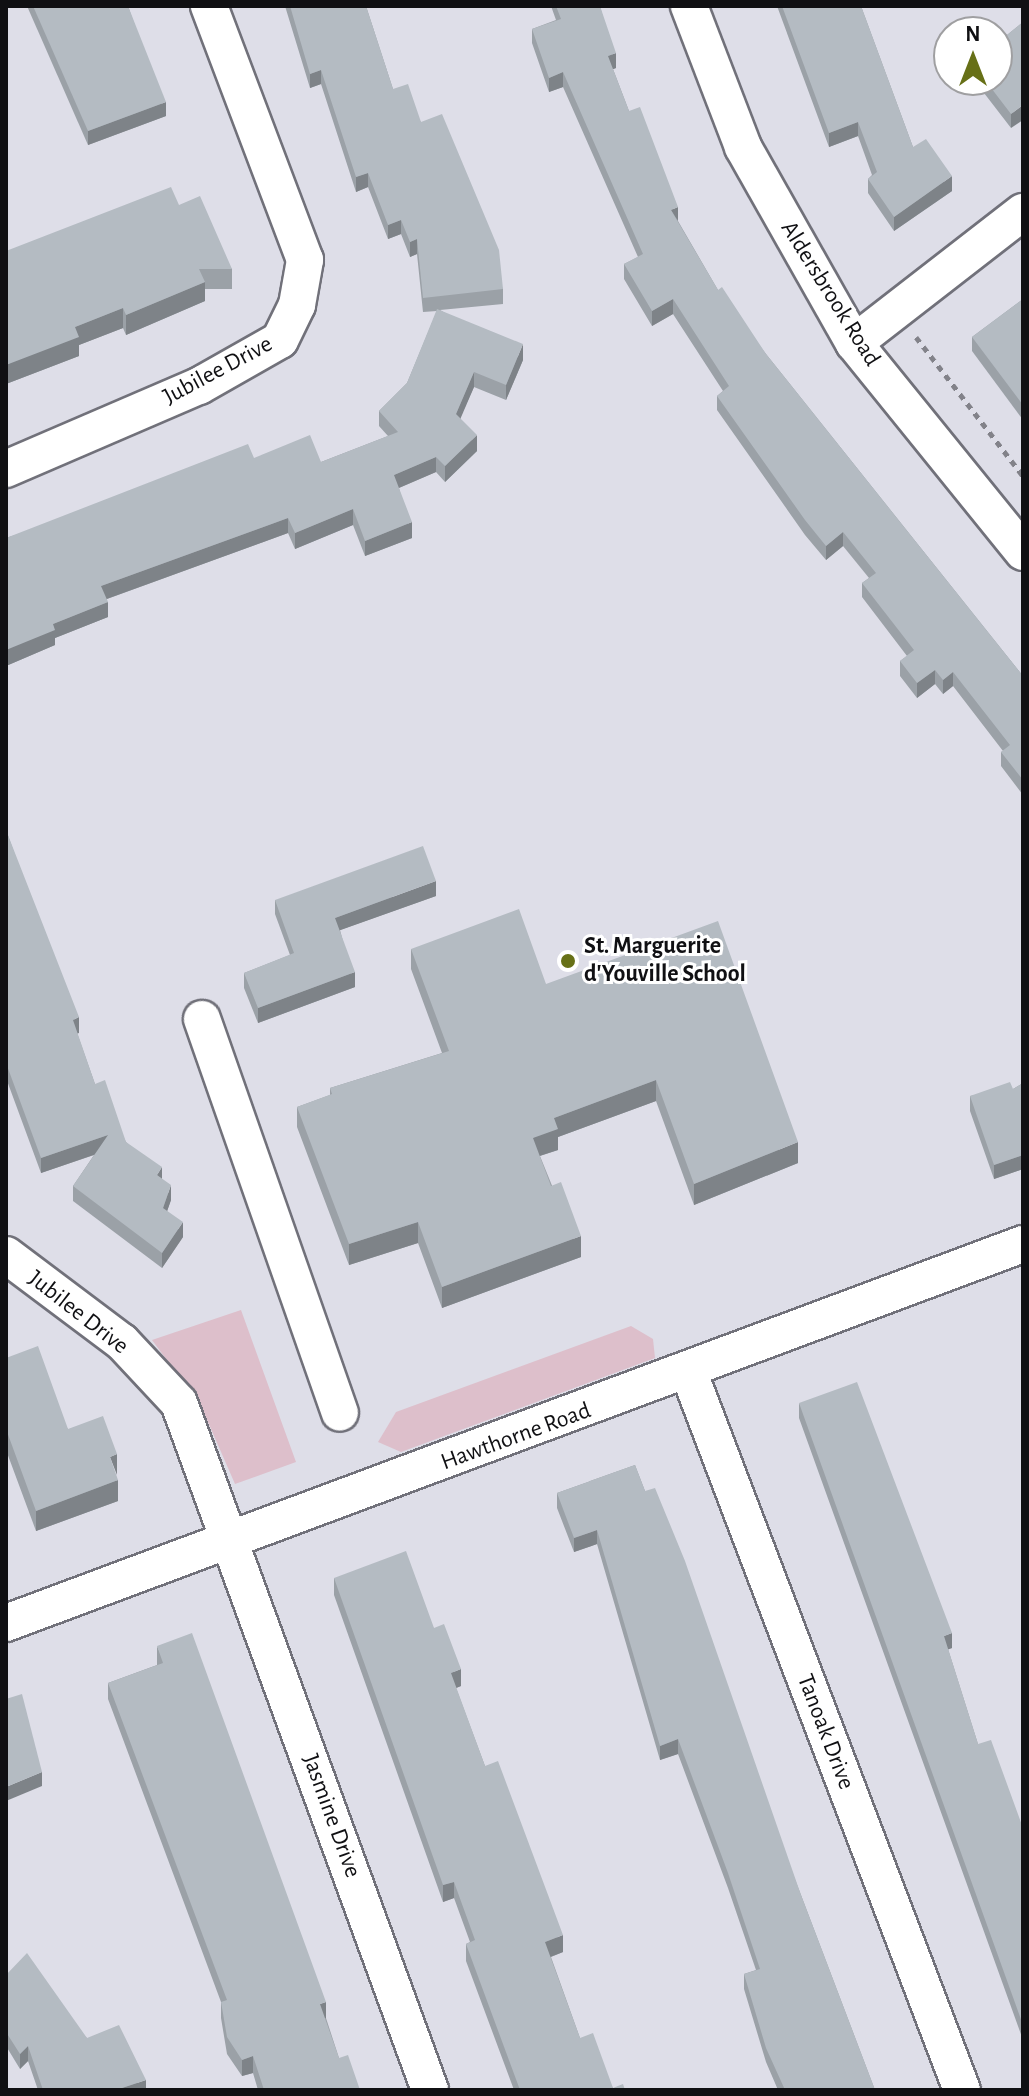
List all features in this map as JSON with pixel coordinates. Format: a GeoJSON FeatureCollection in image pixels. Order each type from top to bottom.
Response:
{"type":"FeatureCollection","features":[{"type":"Feature","properties":{"kind":"street","name":"Jubilee Drive"},"geometry":{"type":"LineString","coordinates":[[6,469],[199,386],[280,340],[297,305],[305,260],[209,6]]}},
{"type":"Feature","properties":{"kind":"street","name":"Aldersbrook Road"},"geometry":{"type":"LineString","coordinates":[[689,6],[743,147],[854,343],[1023,552]]}},
{"type":"Feature","properties":{"kind":"street"},"geometry":{"type":"LineString","coordinates":[[854,343],[1023,212]]}},
{"type":"Feature","properties":{"kind":"street"},"geometry":{"type":"LineString","coordinates":[[202,1019],[340,1413]]}},
{"type":"Feature","properties":{"kind":"street","name":"Hawthorne Road"},"geometry":{"type":"LineString","coordinates":[[6,1623],[689,1373],[1023,1244]]}},
{"type":"Feature","properties":{"kind":"street","name":"Jubilee Drive"},"geometry":{"type":"LineString","coordinates":[[6,1255],[122,1342],[179,1403],[232,1541]]}},
{"type":"Feature","properties":{"kind":"street","name":"Tanoak Drive"},"geometry":{"type":"LineString","coordinates":[[689,1373],[962,2090]]}},
{"type":"Feature","properties":{"kind":"street","name":"Jasmine Drive"},"geometry":{"type":"LineString","coordinates":[[232,1541],[430,2090]]}},
{"type":"Feature","properties":{"kind":"path"},"geometry":{"type":"LineString","coordinates":[[916,336],[1023,476]]}},
{"type":"Feature","properties":{"kind":"shaded area"},"geometry":{"type":"Polygon","coordinates":[[[241,1310],[296,1462],[235,1484],[201,1406],[152,1340],[241,1310]]]}},
{"type":"Feature","properties":{"kind":"shaded area"},"geometry":{"type":"Polygon","coordinates":[[[631,1326],[653,1339],[655,1358],[401,1452],[378,1442],[396,1412],[631,1326]]]}},
{"type":"Feature","properties":{"kind":"building"},"geometry":{"type":"Polygon","coordinates":[[[33,6],[128,6],[166,102],[88,131],[33,6]]]}},
{"type":"Feature","properties":{"kind":"building"},"geometry":{"type":"Polygon","coordinates":[[[290,6],[366,6],[393,89],[408,84],[421,122],[442,114],[499,250],[503,289],[423,298],[417,239],[410,242],[401,220],[388,225],[368,173],[356,177],[321,70],[310,74],[290,6]]]}},
{"type":"Feature","properties":{"kind":"building"},"geometry":{"type":"Polygon","coordinates":[[[556,6],[600,6],[616,53],[608,56],[629,111],[640,107],[678,207],[671,210],[718,290],[722,287],[766,354],[1023,676],[1023,780],[1001,752],[1010,745],[953,672],[943,680],[935,670],[917,683],[900,661],[914,650],[862,583],[876,573],[843,532],[826,546],[805,520],[717,396],[729,386],[673,299],[652,311],[624,264],[643,254],[563,72],[549,78],[532,29],[561,19],[556,6]]]}},
{"type":"Feature","properties":{"kind":"building"},"geometry":{"type":"Polygon","coordinates":[[[782,6],[861,6],[913,147],[926,139],[952,176],[894,217],[868,179],[877,172],[858,122],[829,133],[782,6]]]}},
{"type":"Feature","properties":{"kind":"building"},"geometry":{"type":"Polygon","coordinates":[[[1023,22],[1023,105],[1011,114],[997,96],[1013,96],[1013,30],[1023,22]]]}},
{"type":"Feature","properties":{"kind":"building"},"geometry":{"type":"Polygon","coordinates":[[[171,187],[179,205],[200,196],[232,269],[199,269],[205,282],[126,315],[123,308],[75,327],[79,337],[6,365],[6,251],[171,187]]]}},
{"type":"Feature","properties":{"kind":"building"},"geometry":{"type":"Polygon","coordinates":[[[1023,299],[1023,405],[972,337],[1023,299]]]}},
{"type":"Feature","properties":{"kind":"building"},"geometry":{"type":"Polygon","coordinates":[[[437,309],[523,344],[506,385],[474,372],[456,414],[477,435],[445,466],[436,457],[394,475],[412,522],[365,541],[353,509],[295,533],[288,518],[101,586],[108,602],[53,624],[55,630],[6,650],[6,538],[248,444],[254,458],[310,435],[321,462],[398,432],[379,411],[407,383],[437,309]]]}},
{"type":"Feature","properties":{"kind":"building"},"geometry":{"type":"Polygon","coordinates":[[[6,830],[79,1017],[73,1020],[95,1084],[105,1080],[126,1142],[162,1167],[157,1175],[171,1185],[163,1208],[183,1222],[162,1253],[73,1186],[108,1135],[41,1158],[6,1063],[6,830]]]}},
{"type":"Feature","properties":{"kind":"building"},"geometry":{"type":"Polygon","coordinates":[[[423,846],[436,881],[335,918],[355,972],[258,1008],[244,973],[294,953],[275,900],[423,846]]]}},
{"type":"Feature","properties":{"kind":"building"},"geometry":{"type":"Polygon","coordinates":[[[519,909],[546,984],[718,921],[798,1142],[694,1184],[656,1080],[554,1118],[558,1129],[533,1138],[551,1186],[561,1182],[581,1236],[442,1287],[418,1222],[349,1244],[297,1107],[332,1094],[330,1088],[449,1051],[411,949],[519,909]]]}},
{"type":"Feature","properties":{"kind":"building"},"geometry":{"type":"Polygon","coordinates":[[[1010,1082],[1013,1089],[1023,1083],[1023,1155],[994,1165],[970,1096],[1010,1082]]]}},
{"type":"Feature","properties":{"kind":"building"},"geometry":{"type":"Polygon","coordinates":[[[38,1346],[68,1429],[103,1416],[117,1454],[110,1457],[118,1480],[36,1511],[6,1429],[6,1358],[38,1346]]]}},
{"type":"Feature","properties":{"kind":"building"},"geometry":{"type":"Polygon","coordinates":[[[857,1382],[952,1633],[944,1636],[978,1744],[991,1740],[1023,1828],[1023,2025],[799,1403],[857,1382]]]}},
{"type":"Feature","properties":{"kind":"building"},"geometry":{"type":"Polygon","coordinates":[[[635,1465],[645,1491],[655,1488],[685,1561],[801,1895],[875,2090],[785,2090],[766,2048],[744,1974],[760,1969],[678,1739],[660,1746],[597,1530],[574,1538],[557,1493],[635,1465]]]}},
{"type":"Feature","properties":{"kind":"building"},"geometry":{"type":"Polygon","coordinates":[[[406,1551],[434,1628],[444,1624],[461,1669],[451,1673],[485,1766],[498,1761],[563,1935],[545,1942],[580,2038],[593,2033],[613,2088],[623,2084],[625,2090],[520,2090],[466,1944],[475,1940],[454,1882],[443,1885],[334,1578],[406,1551]]]}},
{"type":"Feature","properties":{"kind":"building"},"geometry":{"type":"Polygon","coordinates":[[[192,1633],[326,2002],[320,2004],[339,2058],[348,2055],[360,2090],[264,2090],[253,2056],[242,2060],[227,2037],[221,2002],[227,2000],[108,1683],[163,1663],[157,1646],[192,1633]]]}},
{"type":"Feature","properties":{"kind":"building"},"geometry":{"type":"Polygon","coordinates":[[[22,1694],[42,1772],[6,1787],[6,1699],[22,1694]]]}},
{"type":"Feature","properties":{"kind":"building"},"geometry":{"type":"Polygon","coordinates":[[[27,1953],[87,2038],[119,2025],[146,2080],[116,2090],[43,2090],[28,2046],[20,2054],[6,2032],[6,1975],[27,1953]]]}},
{"type":"Feature","properties":{"kind":"place","name":"St. Marguerite d'Youville School"},"geometry":{"type":"Point","coordinates":[568,961]}}]}
